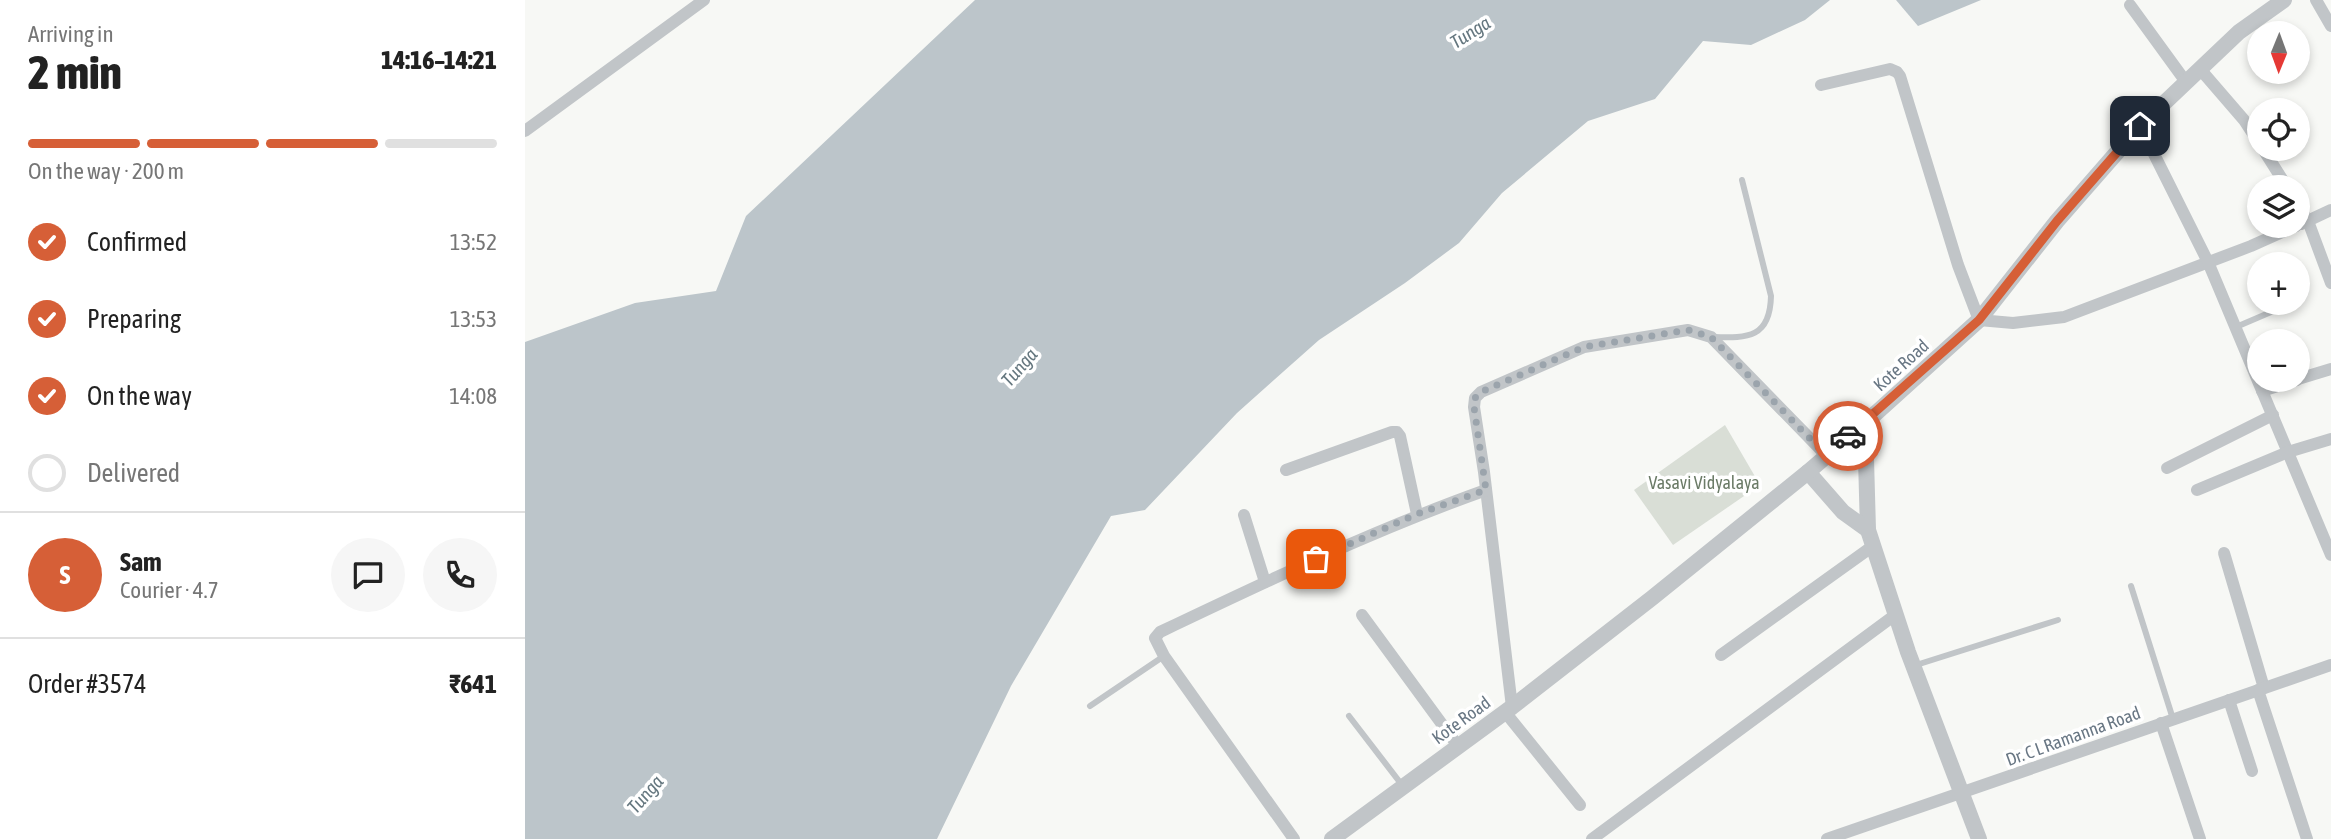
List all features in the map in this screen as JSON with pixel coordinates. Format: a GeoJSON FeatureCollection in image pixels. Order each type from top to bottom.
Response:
{"type":"FeatureCollection","features":[{"type":"Feature","properties":{"kind":"street"},"geometry":{"type":"LineString","coordinates":[[525,131],[704,0]]}},
{"type":"Feature","properties":{"kind":"street","name":"Kote Road"},"geometry":{"type":"LineString","coordinates":[[1341,836],[1652,598],[1808,472],[1865,422],[1979,320],[2057,221],[2140,126],[2239,32],[2284,0]]}},
{"type":"Feature","properties":{"kind":"street"},"geometry":{"type":"LineString","coordinates":[[2316,0],[2331,26]]}},
{"type":"Feature","properties":{"kind":"street"},"geometry":{"type":"LineString","coordinates":[[2130,5],[2186,82]]}},
{"type":"Feature","properties":{"kind":"street"},"geometry":{"type":"LineString","coordinates":[[1821,85],[1889,69],[1900,76],[1958,265],[1979,320],[2013,323],[2064,317],[2267,238]]}},
{"type":"Feature","properties":{"kind":"street"},"geometry":{"type":"LineString","coordinates":[[2200,69],[2247,125]]}},
{"type":"Feature","properties":{"kind":"street"},"geometry":{"type":"LineString","coordinates":[[2140,126],[2208,262],[2247,355]]}},
{"type":"Feature","properties":{"kind":"street"},"geometry":{"type":"LineString","coordinates":[[2310,220],[2331,210]]}},
{"type":"Feature","properties":{"kind":"street"},"geometry":{"type":"LineString","coordinates":[[2308,238],[2331,283]]}},
{"type":"Feature","properties":{"kind":"street"},"geometry":{"type":"LineString","coordinates":[[1580,805],[1508,709],[1475,398],[1481,392],[1584,347],[1688,330],[1711,337],[1826,455]]}},
{"type":"Feature","properties":{"kind":"street"},"geometry":{"type":"LineString","coordinates":[[2310,376],[2331,369]]}},
{"type":"Feature","properties":{"kind":"street"},"geometry":{"type":"LineString","coordinates":[[2262,392],[2331,555]]}},
{"type":"Feature","properties":{"kind":"street"},"geometry":{"type":"LineString","coordinates":[[2167,468],[2273,415]]}},
{"type":"Feature","properties":{"kind":"street"},"geometry":{"type":"LineString","coordinates":[[1865,422],[1868,530],[1913,666],[1979,839]]}},
{"type":"Feature","properties":{"kind":"street"},"geometry":{"type":"LineString","coordinates":[[1286,470],[1397,432],[1417,514]]}},
{"type":"Feature","properties":{"kind":"street"},"geometry":{"type":"LineString","coordinates":[[2197,490],[2288,452],[2331,439]]}},
{"type":"Feature","properties":{"kind":"street"},"geometry":{"type":"LineString","coordinates":[[1808,472],[1843,512],[1868,530]]}},
{"type":"Feature","properties":{"kind":"street"},"geometry":{"type":"LineString","coordinates":[[1294,839],[1164,656],[1155,638],[1160,632],[1265,582],[1417,514],[1486,490]]}},
{"type":"Feature","properties":{"kind":"street"},"geometry":{"type":"LineString","coordinates":[[1244,515],[1265,582]]}},
{"type":"Feature","properties":{"kind":"street"},"geometry":{"type":"LineString","coordinates":[[1721,654],[1873,546]]}},
{"type":"Feature","properties":{"kind":"street"},"geometry":{"type":"LineString","coordinates":[[2224,554],[2261,689],[2307,839]]}},
{"type":"Feature","properties":{"kind":"street"},"geometry":{"type":"LineString","coordinates":[[1362,615],[1458,746]]}},
{"type":"Feature","properties":{"kind":"street"},"geometry":{"type":"LineString","coordinates":[[1593,839],[1895,615]]}},
{"type":"Feature","properties":{"kind":"street","name":"Dr. C L Ramanna Road"},"geometry":{"type":"LineString","coordinates":[[1827,839],[2331,666]]}},
{"type":"Feature","properties":{"kind":"street"},"geometry":{"type":"LineString","coordinates":[[2229,700],[2252,771]]}},
{"type":"Feature","properties":{"kind":"street"},"geometry":{"type":"LineString","coordinates":[[2167,721],[2200,839]]}},
{"type":"Feature","properties":{"kind":"lane"},"geometry":{"type":"LineString","coordinates":[[1711,337],[1744,338],[1756,333],[1764,324],[1771,307],[1771,296],[1742,180]]}},
{"type":"Feature","properties":{"kind":"lane"},"geometry":{"type":"LineString","coordinates":[[2235,327],[2264,315]]}},
{"type":"Feature","properties":{"kind":"lane"},"geometry":{"type":"LineString","coordinates":[[2131,586],[2167,721]]}},
{"type":"Feature","properties":{"kind":"lane"},"geometry":{"type":"LineString","coordinates":[[1913,666],[2058,620]]}},
{"type":"Feature","properties":{"kind":"lane"},"geometry":{"type":"LineString","coordinates":[[1090,706],[1164,656]]}},
{"type":"Feature","properties":{"kind":"lane"},"geometry":{"type":"LineString","coordinates":[[1349,716],[1403,786]]}},
{"type":"Feature","properties":{"kind":"green space","name":"Vasavi Vidyalaya"},"geometry":{"type":"Polygon","coordinates":[[[1725,425],[1760,485],[1673,545],[1634,490],[1725,425]]]}},
{"type":"Feature","properties":{"kind":"water","name":"Tunga"},"geometry":{"type":"Polygon","coordinates":[[[975,0],[1830,0],[1805,20],[1751,45],[1703,41],[1655,99],[1588,121],[1502,193],[1459,243],[1405,283],[1319,340],[1237,413],[1145,510],[1111,516],[1011,686],[937,839],[525,839],[525,342],[635,303],[716,291],[746,216],[975,0]]]}},
{"type":"Feature","properties":{"kind":"water"},"geometry":{"type":"Polygon","coordinates":[[[1896,0],[1981,0],[1918,26],[1896,0]]]}},
{"type":"Feature","properties":{"kind":"way so far"},"geometry":{"type":"LineString","coordinates":[[1316,559],[1417,514],[1486,490],[1475,398],[1481,392],[1584,347],[1688,330],[1711,337],[1826,455],[1848,436]]}},
{"type":"Feature","properties":{"kind":"route"},"geometry":{"type":"LineString","coordinates":[[1848,436],[1979,320],[2057,221],[2140,126]]}}]}
